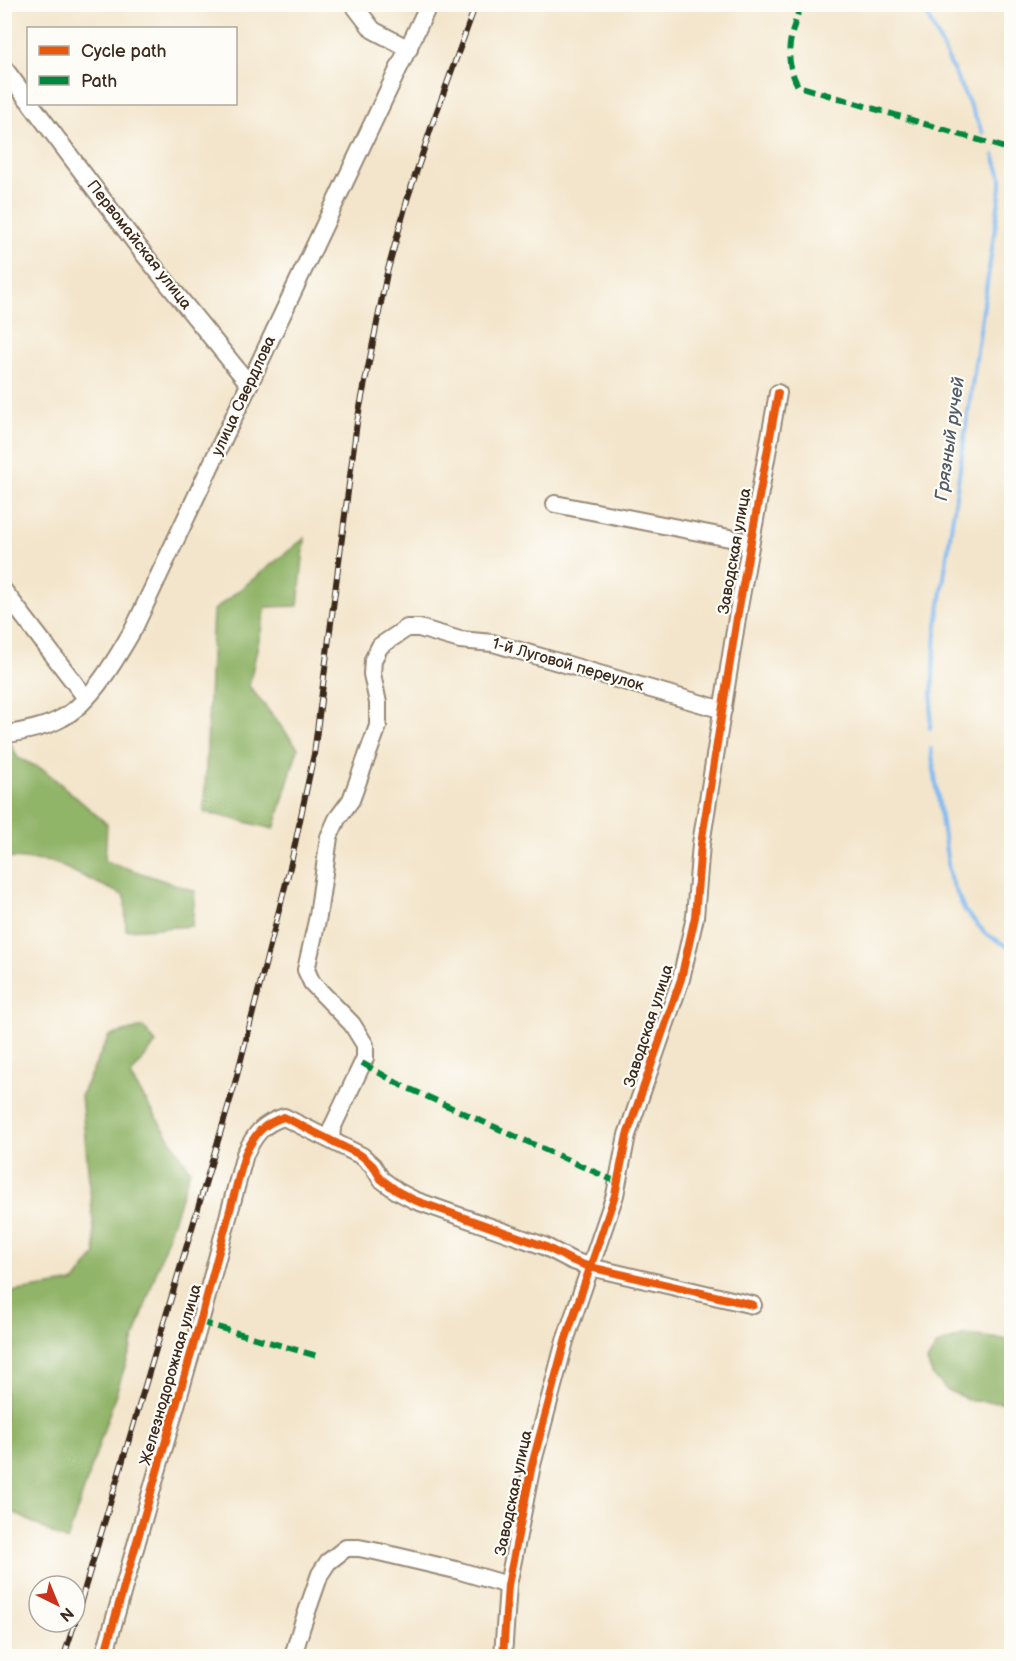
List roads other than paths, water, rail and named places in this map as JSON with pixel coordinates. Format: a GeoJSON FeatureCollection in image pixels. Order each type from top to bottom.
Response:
{"type":"FeatureCollection","features":[{"type":"Feature","properties":{"kind":"street"},"geometry":{"type":"LineString","coordinates":[[353,4],[373,30],[409,49]]}},
{"type":"Feature","properties":{"kind":"street","name":"улица Свердлова"},"geometry":{"type":"LineString","coordinates":[[4,735],[51,724],[74,711],[112,664],[134,628],[429,4]]}},
{"type":"Feature","properties":{"kind":"street"},"geometry":{"type":"LineString","coordinates":[[4,68],[27,99]]}},
{"type":"Feature","properties":{"kind":"street","name":"Первомайская улица"},"geometry":{"type":"LineString","coordinates":[[32,105],[143,253],[250,383]]}},
{"type":"Feature","properties":{"kind":"street","name":"Заводская улица"},"geometry":{"type":"LineString","coordinates":[[503,1656],[508,1585],[532,1465],[564,1341],[615,1195],[627,1135],[681,979],[695,916],[701,844],[750,542],[778,393]]}},
{"type":"Feature","properties":{"kind":"street"},"geometry":{"type":"LineString","coordinates":[[555,504],[750,542]]}},
{"type":"Feature","properties":{"kind":"street"},"geometry":{"type":"LineString","coordinates":[[4,591],[86,698]]}},
{"type":"Feature","properties":{"kind":"street","name":"1-й Луговой переулок"},"geometry":{"type":"LineString","coordinates":[[331,1140],[332,1128],[365,1058],[365,1045],[352,1024],[312,983],[306,969],[318,916],[329,837],[337,819],[351,801],[378,726],[378,704],[372,674],[373,660],[380,646],[407,628],[419,628],[460,640],[493,643],[723,710]]}},
{"type":"Feature","properties":{"kind":"street","name":"Железнодорожная улица"},"geometry":{"type":"LineString","coordinates":[[104,1656],[202,1316],[245,1154],[255,1134],[271,1121],[284,1117],[331,1140]]}},
{"type":"Feature","properties":{"kind":"street"},"geometry":{"type":"LineString","coordinates":[[331,1140],[362,1156],[373,1166],[381,1179],[414,1200],[544,1246],[590,1267],[753,1305]]}},
{"type":"Feature","properties":{"kind":"street"},"geometry":{"type":"LineString","coordinates":[[293,1656],[320,1574],[328,1562],[346,1548],[379,1552],[508,1585]]}},
{"type":"Feature","properties":{"kind":"waterway","name":"Грязный ручей"},"geometry":{"type":"LineString","coordinates":[[922,4],[983,133]]}},
{"type":"Feature","properties":{"kind":"waterway","name":"Грязный ручей"},"geometry":{"type":"LineString","coordinates":[[930,728],[936,632],[1001,187],[1001,177],[994,155]]}},
{"type":"Feature","properties":{"kind":"waterway","name":"Грязный ручей"},"geometry":{"type":"LineString","coordinates":[[931,749],[950,878],[965,911],[986,934],[1012,949]]}},
{"type":"Feature","properties":{"kind":"railway"},"geometry":{"type":"LineString","coordinates":[[87,1581],[234,1087],[291,863],[314,754],[357,422],[387,273],[408,197],[476,4]]}},
{"type":"Feature","properties":{"kind":"railway"},"geometry":{"type":"LineString","coordinates":[[64,1656],[71,1634]]}}]}
